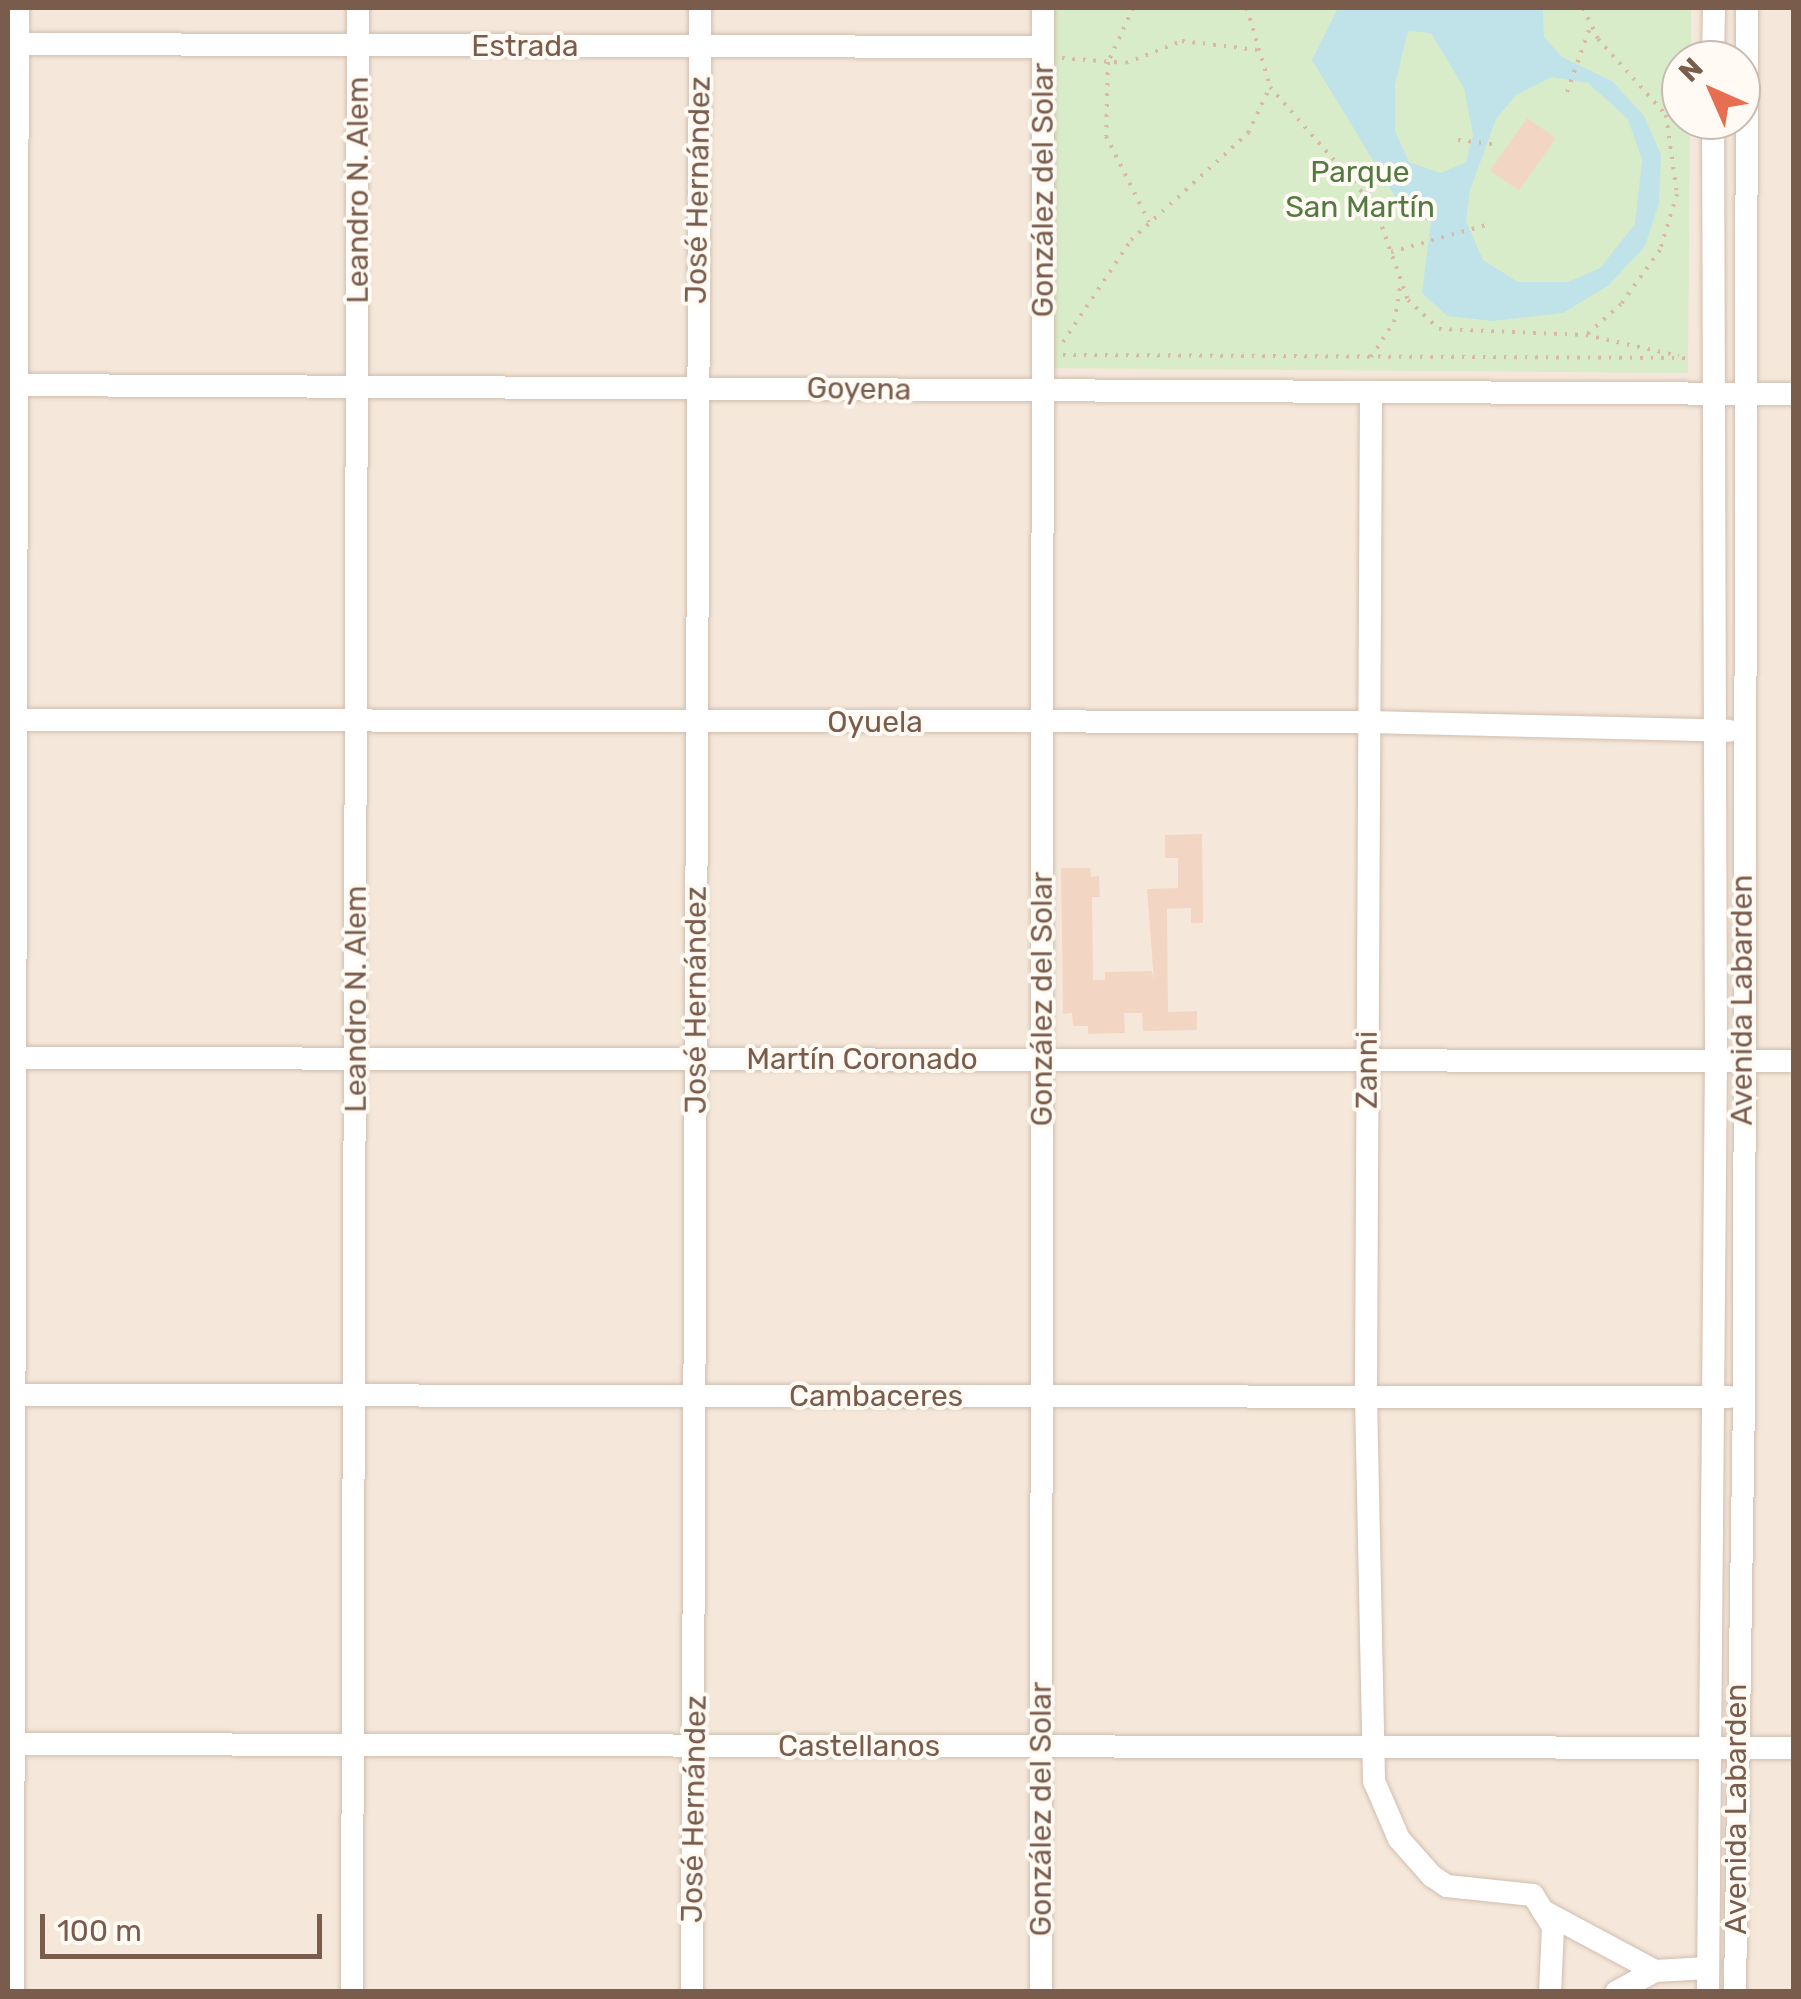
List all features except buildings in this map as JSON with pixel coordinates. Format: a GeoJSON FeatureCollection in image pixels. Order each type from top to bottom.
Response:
{"type":"FeatureCollection","features":[{"type":"Feature","properties":{"kind":"street"},"geometry":{"type":"LineString","coordinates":[[13,1992],[12,44],[18,8]]}},
{"type":"Feature","properties":{"kind":"street","name":"Leandro N. Alem"},"geometry":{"type":"LineString","coordinates":[[352,1992],[358,8]]}},
{"type":"Feature","properties":{"kind":"street","name":"José Hernández"},"geometry":{"type":"LineString","coordinates":[[692,1992],[699,1396],[695,386],[700,8]]}},
{"type":"Feature","properties":{"kind":"street","name":"González del Solar"},"geometry":{"type":"LineString","coordinates":[[1041,1992],[1043,8]]}},
{"type":"Feature","properties":{"kind":"street"},"geometry":{"type":"LineString","coordinates":[[1714,8],[1714,40]]}},
{"type":"Feature","properties":{"kind":"street","name":"Avenida Labarden"},"geometry":{"type":"LineString","coordinates":[[1735,1992],[1734,1746],[1744,1398],[1742,730],[1747,8]]}},
{"type":"Feature","properties":{"kind":"street","name":"Estrada"},"geometry":{"type":"LineString","coordinates":[[12,44],[700,46],[1044,52]]}},
{"type":"Feature","properties":{"kind":"street","name":"Avenida Labarden"},"geometry":{"type":"LineString","coordinates":[[1708,1992],[1716,1060],[1710,395],[1713,140]]}},
{"type":"Feature","properties":{"kind":"street","name":"Goyena"},"geometry":{"type":"LineString","coordinates":[[12,385],[1794,394]]}},
{"type":"Feature","properties":{"kind":"street","name":"Zanni"},"geometry":{"type":"LineString","coordinates":[[1371,393],[1366,1397],[1374,1781],[1399,1839],[1432,1876],[1447,1886],[1532,1894],[1543,1911],[1582,1926],[1654,1971]]}},
{"type":"Feature","properties":{"kind":"street","name":"Oyuela"},"geometry":{"type":"LineString","coordinates":[[12,720],[1369,722],[1742,730]]}},
{"type":"Feature","properties":{"kind":"street","name":"Martín Coronado"},"geometry":{"type":"LineString","coordinates":[[12,1058],[1794,1061]]}},
{"type":"Feature","properties":{"kind":"street","name":"Cambaceres"},"geometry":{"type":"LineString","coordinates":[[11,1395],[1744,1398]]}},
{"type":"Feature","properties":{"kind":"street","name":"Castellanos"},"geometry":{"type":"LineString","coordinates":[[10,1744],[1794,1748]]}},
{"type":"Feature","properties":{"kind":"street"},"geometry":{"type":"LineString","coordinates":[[1543,1911],[1553,1927],[1550,1992]]}},
{"type":"Feature","properties":{"kind":"street"},"geometry":{"type":"LineString","coordinates":[[1616,1992],[1654,1971],[1708,1968]]}},
{"type":"Feature","properties":{"kind":"path"},"geometry":{"type":"LineString","coordinates":[[1133,8],[1108,62],[1106,136],[1149,223]]}},
{"type":"Feature","properties":{"kind":"path"},"geometry":{"type":"LineString","coordinates":[[1043,355],[1688,358],[1586,335],[1439,329],[1408,300],[1374,206],[1270,87],[1247,8]]}},
{"type":"Feature","properties":{"kind":"path"},"geometry":{"type":"LineString","coordinates":[[1583,8],[1590,27],[1666,116],[1677,194],[1660,250],[1621,304],[1586,335]]}},
{"type":"Feature","properties":{"kind":"path"},"geometry":{"type":"LineString","coordinates":[[1567,92],[1576,53],[1590,27]]}},
{"type":"Feature","properties":{"kind":"path"},"geometry":{"type":"LineString","coordinates":[[1044,52],[1126,63],[1182,41],[1257,50]]}},
{"type":"Feature","properties":{"kind":"path"},"geometry":{"type":"LineString","coordinates":[[1043,355],[1058,349],[1149,223],[1248,133],[1270,87]]}},
{"type":"Feature","properties":{"kind":"path"},"geometry":{"type":"LineString","coordinates":[[1458,140],[1496,145]]}},
{"type":"Feature","properties":{"kind":"path"},"geometry":{"type":"LineString","coordinates":[[1391,252],[1486,225]]}},
{"type":"Feature","properties":{"kind":"path"},"geometry":{"type":"LineString","coordinates":[[1371,356],[1394,322],[1401,281]]}},
{"type":"Feature","properties":{"kind":"shaded area"},"geometry":{"type":"Polygon","coordinates":[[[8,8],[1793,8],[1793,1991],[8,1991],[8,8]]]}},
{"type":"Feature","properties":{"kind":"green space","name":"Parque San Martín"},"geometry":{"type":"Polygon","coordinates":[[[1046,8],[1691,8],[1691,40],[1661,40],[1661,140],[1690,140],[1688,373],[1042,368],[1046,8]]]}},
{"type":"Feature","properties":{"kind":"water"},"geometry":{"type":"Polygon","coordinates":[[[1338,8],[1543,8],[1544,37],[1562,57],[1612,81],[1644,116],[1661,155],[1659,203],[1645,246],[1609,285],[1563,313],[1492,321],[1447,316],[1422,293],[1431,222],[1405,213],[1312,60],[1338,8]],[[1408,31],[1395,85],[1395,131],[1409,162],[1441,173],[1466,162],[1473,135],[1464,88],[1431,33],[1408,31]],[[1552,77],[1516,95],[1496,119],[1470,190],[1466,221],[1483,260],[1518,282],[1568,282],[1600,268],[1635,224],[1642,160],[1628,119],[1588,83],[1552,77]]]}}]}
